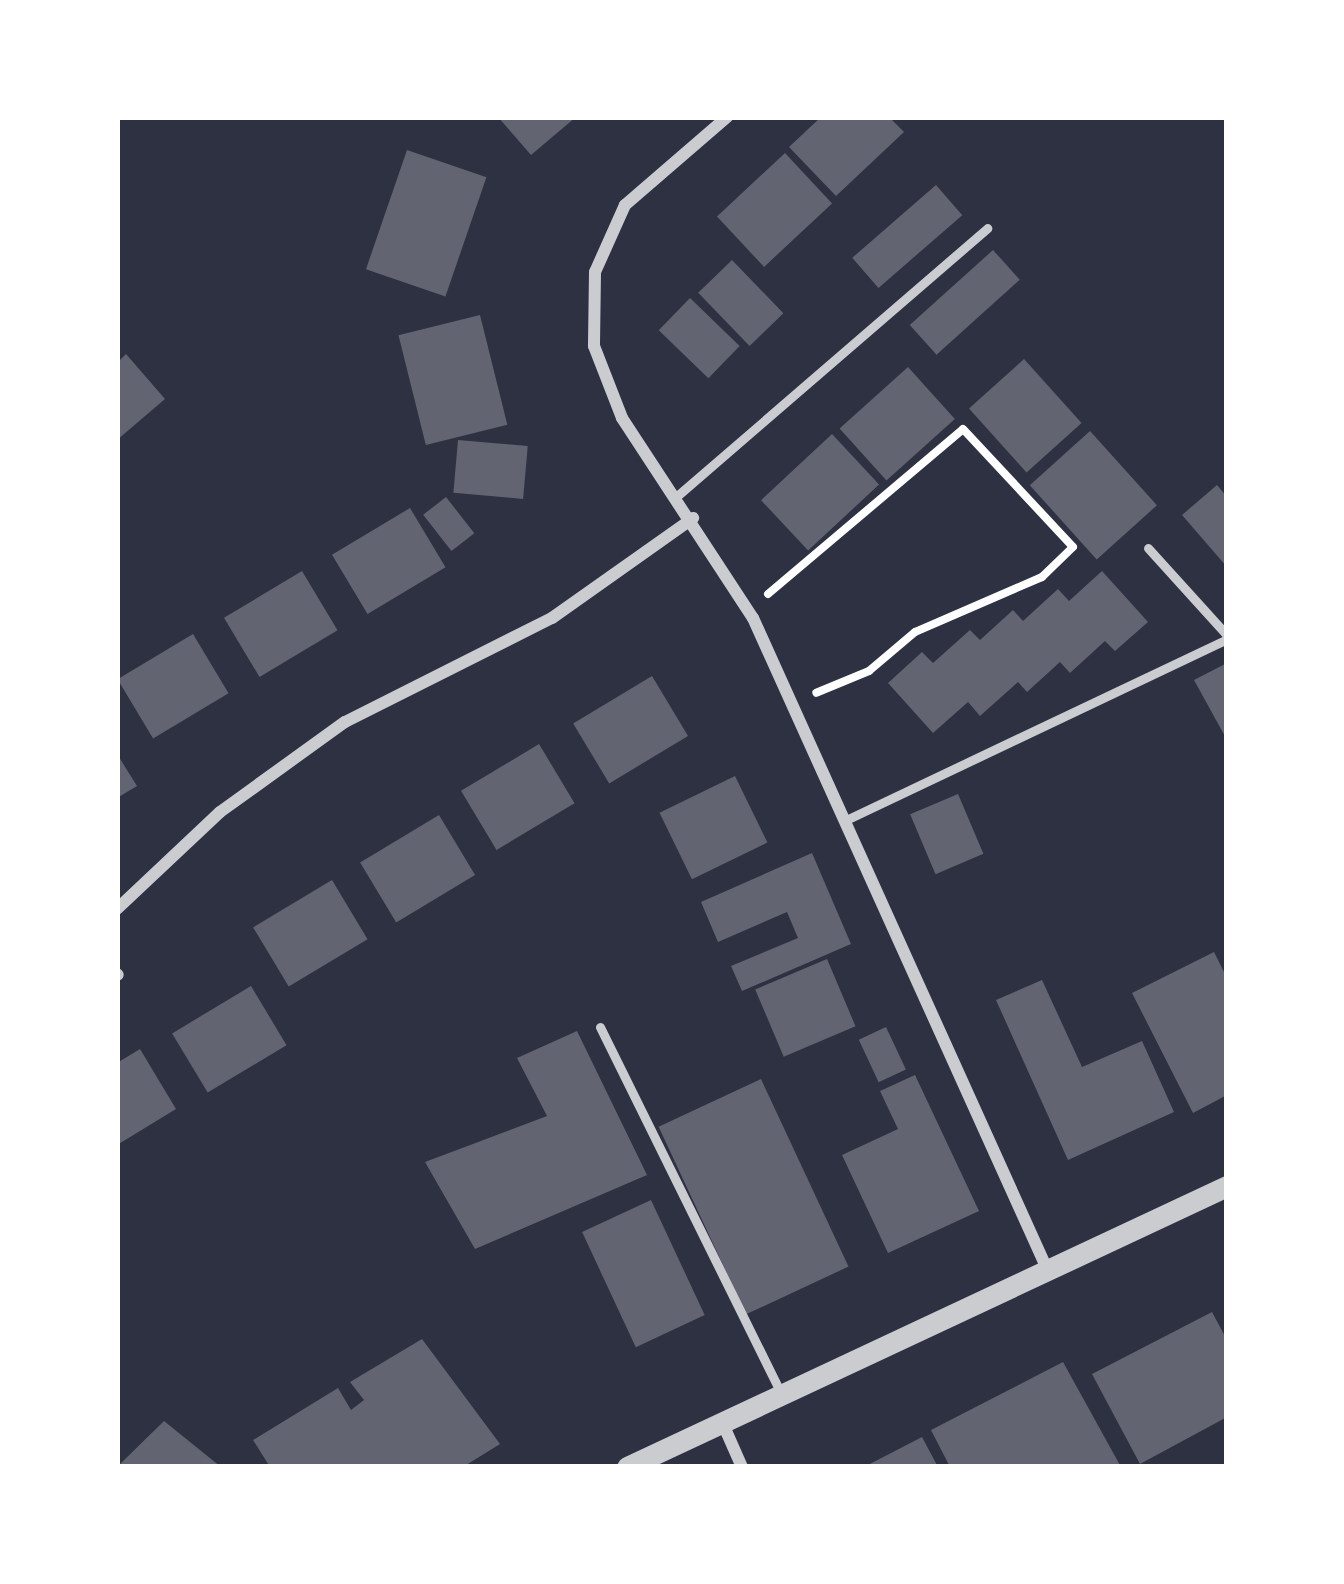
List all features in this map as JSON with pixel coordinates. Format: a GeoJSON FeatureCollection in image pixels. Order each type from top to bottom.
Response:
{"type":"FeatureCollection","features":[{"type":"Feature","properties":{"kind":"street"},"geometry":{"type":"LineString","coordinates":[[727,117],[626,206],[595,272],[593,346],[622,418],[693,518],[747,608],[1048,1271]]}},
{"type":"Feature","properties":{"kind":"street"},"geometry":{"type":"LineString","coordinates":[[117,909],[220,812],[345,722],[552,618],[693,518]]}},
{"type":"Feature","properties":{"kind":"street"},"geometry":{"type":"LineString","coordinates":[[627,1467],[1227,1186]]}},
{"type":"Feature","properties":{"kind":"street"},"geometry":{"type":"LineString","coordinates":[[723,1424],[742,1467]]}},
{"type":"Feature","properties":{"kind":"lane"},"geometry":{"type":"LineString","coordinates":[[677,496],[987,228]]}},
{"type":"Feature","properties":{"kind":"lane"},"geometry":{"type":"LineString","coordinates":[[846,820],[1227,637],[1148,548]]}},
{"type":"Feature","properties":{"kind":"lane"},"geometry":{"type":"LineString","coordinates":[[600,1027],[783,1396]]}},
{"type":"Feature","properties":{"kind":"path"},"geometry":{"type":"LineString","coordinates":[[747,608],[812,563],[963,429],[1073,547],[1042,577],[915,632],[869,671],[792,703]]}},
{"type":"Feature","properties":{"kind":"building"},"geometry":{"type":"Polygon","coordinates":[[[498,117],[576,117],[531,155],[498,117]]]}},
{"type":"Feature","properties":{"kind":"building"},"geometry":{"type":"Polygon","coordinates":[[[821,117],[889,117],[904,132],[836,196],[789,147],[821,117]]]}},
{"type":"Feature","properties":{"kind":"building"},"geometry":{"type":"Polygon","coordinates":[[[407,150],[486,177],[445,296],[366,269],[407,150]]]}},
{"type":"Feature","properties":{"kind":"building"},"geometry":{"type":"Polygon","coordinates":[[[785,153],[832,203],[764,267],[717,216],[785,153]]]}},
{"type":"Feature","properties":{"kind":"building"},"geometry":{"type":"Polygon","coordinates":[[[936,185],[962,215],[878,288],[852,258],[936,185]]]}},
{"type":"Feature","properties":{"kind":"building"},"geometry":{"type":"Polygon","coordinates":[[[993,250],[1020,280],[937,355],[910,325],[993,250]]]}},
{"type":"Feature","properties":{"kind":"building"},"geometry":{"type":"Polygon","coordinates":[[[732,260],[783,313],[750,346],[698,293],[732,260]]]}},
{"type":"Feature","properties":{"kind":"building"},"geometry":{"type":"Polygon","coordinates":[[[690,298],[740,346],[708,378],[659,330],[690,298]]]}},
{"type":"Feature","properties":{"kind":"building"},"geometry":{"type":"Polygon","coordinates":[[[480,315],[507,425],[426,445],[398,335],[480,315]]]}},
{"type":"Feature","properties":{"kind":"building"},"geometry":{"type":"Polygon","coordinates":[[[126,354],[165,399],[117,440],[117,363],[126,354]]]}},
{"type":"Feature","properties":{"kind":"building"},"geometry":{"type":"Polygon","coordinates":[[[1024,359],[1082,423],[1027,472],[969,409],[1024,359]]]}},
{"type":"Feature","properties":{"kind":"building"},"geometry":{"type":"Polygon","coordinates":[[[908,367],[955,419],[886,481],[840,429],[908,367]]]}},
{"type":"Feature","properties":{"kind":"building"},"geometry":{"type":"Polygon","coordinates":[[[1090,431],[1157,505],[1097,560],[1030,485],[1090,431]]]}},
{"type":"Feature","properties":{"kind":"building"},"geometry":{"type":"Polygon","coordinates":[[[832,434],[879,484],[808,551],[761,500],[832,434]]]}},
{"type":"Feature","properties":{"kind":"building"},"geometry":{"type":"Polygon","coordinates":[[[458,440],[528,446],[523,499],[453,493],[458,440]]]}},
{"type":"Feature","properties":{"kind":"building"},"geometry":{"type":"Polygon","coordinates":[[[1217,485],[1227,497],[1227,567],[1182,515],[1217,485]]]}},
{"type":"Feature","properties":{"kind":"building"},"geometry":{"type":"Polygon","coordinates":[[[446,497],[474,533],[451,551],[423,515],[446,497]]]}},
{"type":"Feature","properties":{"kind":"building"},"geometry":{"type":"Polygon","coordinates":[[[410,508],[446,567],[368,614],[332,555],[410,508]]]}},
{"type":"Feature","properties":{"kind":"building"},"geometry":{"type":"Polygon","coordinates":[[[302,571],[338,630],[260,677],[224,618],[302,571]]]}},
{"type":"Feature","properties":{"kind":"building"},"geometry":{"type":"Polygon","coordinates":[[[1102,571],[1148,622],[1115,651],[1105,641],[1070,673],[1060,662],[1027,692],[1018,682],[980,716],[968,702],[933,733],[888,683],[922,652],[933,663],[970,630],[980,640],[1013,610],[1023,621],[1058,589],[1069,601],[1102,571]]]}},
{"type":"Feature","properties":{"kind":"building"},"geometry":{"type":"Polygon","coordinates":[[[193,634],[229,693],[153,738],[118,679],[193,634]]]}},
{"type":"Feature","properties":{"kind":"building"},"geometry":{"type":"Polygon","coordinates":[[[1227,663],[1227,740],[1194,680],[1227,663]]]}},
{"type":"Feature","properties":{"kind":"building"},"geometry":{"type":"Polygon","coordinates":[[[652,676],[688,736],[609,783],[573,723],[652,676]]]}},
{"type":"Feature","properties":{"kind":"building"},"geometry":{"type":"Polygon","coordinates":[[[539,744],[575,803],[497,850],[461,791],[539,744]]]}},
{"type":"Feature","properties":{"kind":"building"},"geometry":{"type":"Polygon","coordinates":[[[117,754],[137,786],[117,798],[117,754]]]}},
{"type":"Feature","properties":{"kind":"building"},"geometry":{"type":"Polygon","coordinates":[[[735,776],[767,843],[692,879],[660,813],[735,776]]]}},
{"type":"Feature","properties":{"kind":"building"},"geometry":{"type":"Polygon","coordinates":[[[958,794],[983,854],[936,874],[910,814],[958,794]]]}},
{"type":"Feature","properties":{"kind":"building"},"geometry":{"type":"Polygon","coordinates":[[[439,815],[475,875],[396,922],[360,862],[439,815]]]}},
{"type":"Feature","properties":{"kind":"building"},"geometry":{"type":"Polygon","coordinates":[[[812,853],[851,944],[742,991],[731,966],[798,938],[787,912],[718,942],[701,902],[812,853]]]}},
{"type":"Feature","properties":{"kind":"building"},"geometry":{"type":"Polygon","coordinates":[[[332,880],[368,939],[289,987],[253,927],[332,880]]]}},
{"type":"Feature","properties":{"kind":"building"},"geometry":{"type":"Polygon","coordinates":[[[1214,952],[1227,978],[1227,1095],[1193,1113],[1132,993],[1214,952]]]}},
{"type":"Feature","properties":{"kind":"building"},"geometry":{"type":"Polygon","coordinates":[[[827,959],[856,1026],[784,1057],[755,989],[827,959]]]}},
{"type":"Feature","properties":{"kind":"building"},"geometry":{"type":"Polygon","coordinates":[[[1042,980],[1082,1067],[1142,1041],[1174,1112],[1068,1160],[996,1000],[1042,980]]]}},
{"type":"Feature","properties":{"kind":"building"},"geometry":{"type":"Polygon","coordinates":[[[251,986],[287,1045],[208,1093],[172,1033],[251,986]]]}},
{"type":"Feature","properties":{"kind":"building"},"geometry":{"type":"Polygon","coordinates":[[[886,1027],[906,1070],[879,1082],[859,1040],[886,1027]]]}},
{"type":"Feature","properties":{"kind":"building"},"geometry":{"type":"Polygon","coordinates":[[[577,1031],[647,1175],[475,1249],[425,1162],[547,1116],[517,1058],[577,1031]]]}},
{"type":"Feature","properties":{"kind":"building"},"geometry":{"type":"Polygon","coordinates":[[[140,1049],[176,1109],[117,1145],[117,1063],[140,1049]]]}},
{"type":"Feature","properties":{"kind":"building"},"geometry":{"type":"Polygon","coordinates":[[[915,1075],[979,1211],[888,1253],[842,1155],[898,1129],[880,1091],[915,1075]]]}},
{"type":"Feature","properties":{"kind":"building"},"geometry":{"type":"Polygon","coordinates":[[[761,1079],[848,1267],[746,1314],[659,1127],[761,1079]]]}},
{"type":"Feature","properties":{"kind":"building"},"geometry":{"type":"Polygon","coordinates":[[[651,1200],[705,1315],[636,1347],[582,1232],[651,1200]]]}},
{"type":"Feature","properties":{"kind":"building"},"geometry":{"type":"Polygon","coordinates":[[[1212,1312],[1227,1340],[1227,1417],[1140,1464],[1092,1374],[1212,1312]]]}},
{"type":"Feature","properties":{"kind":"building"},"geometry":{"type":"Polygon","coordinates":[[[422,1339],[500,1444],[463,1467],[270,1467],[253,1440],[338,1388],[351,1410],[364,1400],[350,1382],[422,1339]]]}},
{"type":"Feature","properties":{"kind":"building"},"geometry":{"type":"Polygon","coordinates":[[[1063,1362],[1121,1467],[950,1467],[931,1430],[1063,1362]]]}},
{"type":"Feature","properties":{"kind":"building"},"geometry":{"type":"Polygon","coordinates":[[[164,1421],[221,1467],[117,1467],[164,1421]]]}},
{"type":"Feature","properties":{"kind":"building"},"geometry":{"type":"Polygon","coordinates":[[[922,1437],[938,1467],[864,1467],[922,1437]]]}}]}
